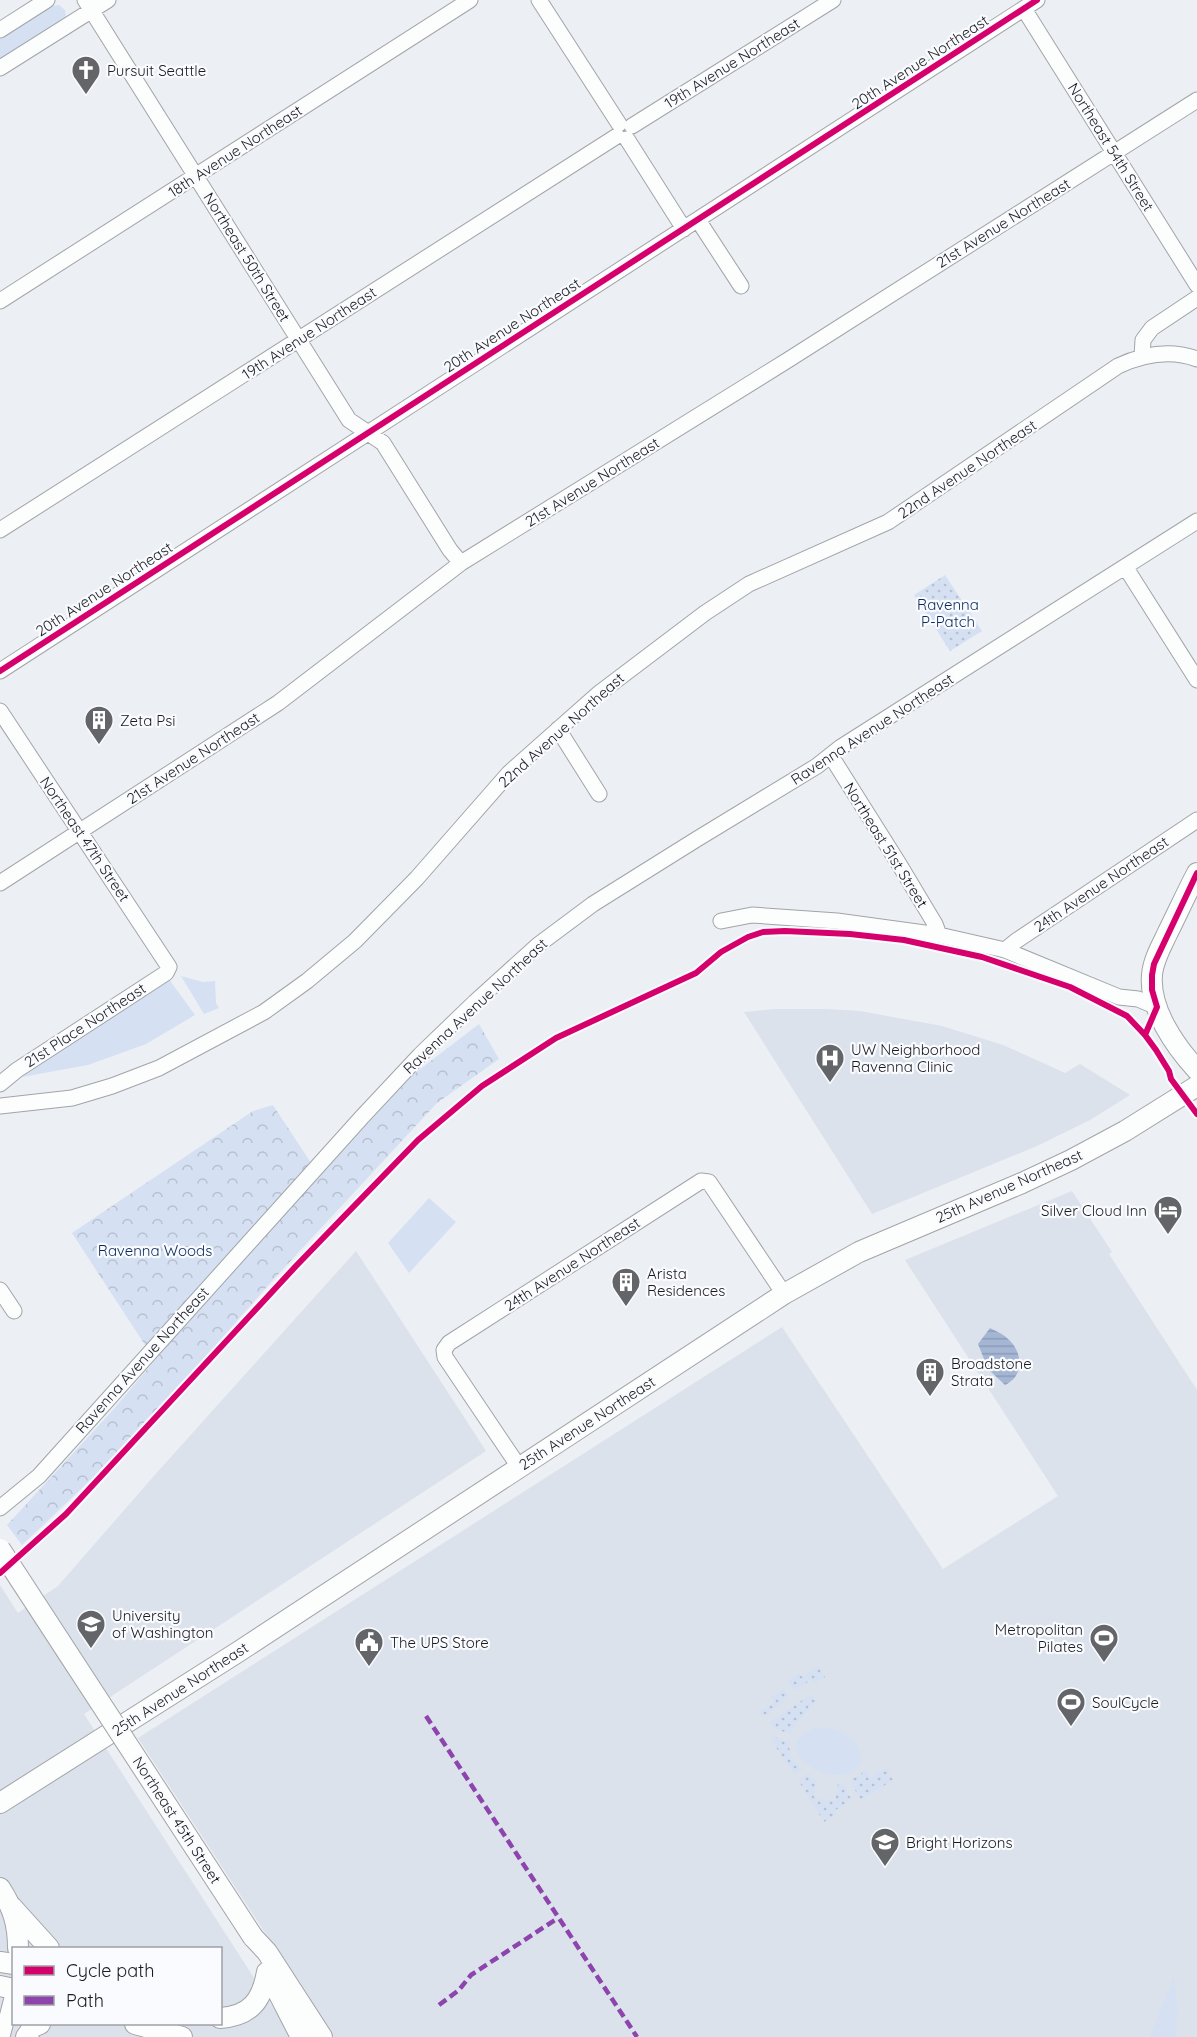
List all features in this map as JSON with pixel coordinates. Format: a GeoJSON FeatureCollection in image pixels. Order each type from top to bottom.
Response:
{"type":"FeatureCollection","features":[{"type":"Feature","properties":{"kind":"main road"},"geometry":{"type":"LineString","coordinates":[[1197,873],[1154,964],[1152,990],[1157,1007],[1176,1042],[1197,1070]]}},
{"type":"Feature","properties":{"kind":"main road","name":"25th Avenue Northeast"},"geometry":{"type":"LineString","coordinates":[[0,1803],[228,1658],[784,1294],[859,1252],[1071,1160],[1125,1131],[1197,1086]]}},
{"type":"Feature","properties":{"kind":"main road","name":"Northeast 45th Street"},"geometry":{"type":"LineString","coordinates":[[0,1549],[253,1937],[259,1956],[301,2037]]}},
{"type":"Feature","properties":{"kind":"main road"},"geometry":{"type":"LineString","coordinates":[[0,1888],[12,1907],[49,1947]]}},
{"type":"Feature","properties":{"kind":"main road"},"geometry":{"type":"LineString","coordinates":[[12,1907],[18,1947]]}},
{"type":"Feature","properties":{"kind":"main road"},"geometry":{"type":"LineString","coordinates":[[253,1937],[267,1952],[322,2037]]}},
{"type":"Feature","properties":{"kind":"main road"},"geometry":{"type":"LineString","coordinates":[[222,2018],[236,2016],[250,2009],[258,2001],[264,1989],[267,1972]]}},
{"type":"Feature","properties":{"kind":"main road"},"geometry":{"type":"LineString","coordinates":[[26,2037],[37,2025]]}},
{"type":"Feature","properties":{"kind":"main road"},"geometry":{"type":"LineString","coordinates":[[139,2025],[182,2037]]}},
{"type":"Feature","properties":{"kind":"main road"},"geometry":{"type":"LineString","coordinates":[[177,2025],[195,2037]]}},
{"type":"Feature","properties":{"kind":"street"},"geometry":{"type":"LineString","coordinates":[[0,30],[47,0]]}},
{"type":"Feature","properties":{"kind":"street"},"geometry":{"type":"LineString","coordinates":[[0,68],[88,5],[108,0]]}},
{"type":"Feature","properties":{"kind":"street","name":"18th Avenue Northeast"},"geometry":{"type":"LineString","coordinates":[[0,301],[470,0]]}},
{"type":"Feature","properties":{"kind":"street"},"geometry":{"type":"LineString","coordinates":[[539,0],[684,229]]}},
{"type":"Feature","properties":{"kind":"street","name":"19th Avenue Northeast"},"geometry":{"type":"LineString","coordinates":[[0,530],[833,0]]}},
{"type":"Feature","properties":{"kind":"street","name":"20th Avenue Northeast"},"geometry":{"type":"LineString","coordinates":[[0,672],[1037,0]]}},
{"type":"Feature","properties":{"kind":"street","name":"Northeast 50th Street"},"geometry":{"type":"LineString","coordinates":[[88,5],[349,420],[383,443],[460,562]]}},
{"type":"Feature","properties":{"kind":"street","name":"Northeast 54th Street"},"geometry":{"type":"LineString","coordinates":[[1024,9],[1197,285]]}},
{"type":"Feature","properties":{"kind":"street","name":"21st Avenue Northeast"},"geometry":{"type":"LineString","coordinates":[[0,883],[278,703],[460,562],[788,360],[1197,100]]}},
{"type":"Feature","properties":{"kind":"street"},"geometry":{"type":"LineString","coordinates":[[698,220],[741,286]]}},
{"type":"Feature","properties":{"kind":"street"},"geometry":{"type":"LineString","coordinates":[[1142,356],[1143,340],[1152,328],[1197,298]]}},
{"type":"Feature","properties":{"kind":"street","name":"22nd Avenue Northeast"},"geometry":{"type":"LineString","coordinates":[[0,1106],[72,1098],[112,1086],[159,1068],[264,1012],[308,981],[356,942],[417,878],[509,773],[598,694],[705,613],[749,584],[888,522],[949,483],[1110,371],[1142,356],[1175,353],[1197,359]]}},
{"type":"Feature","properties":{"kind":"street","name":"Ravenna Avenue Northeast"},"geometry":{"type":"LineString","coordinates":[[0,1508],[39,1476],[420,1055],[538,945],[593,904],[817,766],[841,747],[1197,521]]}},
{"type":"Feature","properties":{"kind":"street"},"geometry":{"type":"LineString","coordinates":[[1126,568],[1197,680]]}},
{"type":"Feature","properties":{"kind":"street","name":"Northeast 47th Street"},"geometry":{"type":"LineString","coordinates":[[0,711],[169,967]]}},
{"type":"Feature","properties":{"kind":"street"},"geometry":{"type":"LineString","coordinates":[[558,729],[599,794]]}},
{"type":"Feature","properties":{"kind":"street","name":"Northeast 51st Street"},"geometry":{"type":"LineString","coordinates":[[831,756],[905,874],[935,924],[939,935]]}},
{"type":"Feature","properties":{"kind":"street","name":"24th Avenue Northeast"},"geometry":{"type":"LineString","coordinates":[[1005,950],[1016,940],[1197,820]]}},
{"type":"Feature","properties":{"kind":"street"},"geometry":{"type":"LineString","coordinates":[[721,921],[762,915],[837,921],[939,935],[1005,950],[1119,998],[1138,999],[1157,1007]]}},
{"type":"Feature","properties":{"kind":"street","name":"21st Place Northeast"},"geometry":{"type":"LineString","coordinates":[[0,1084],[17,1070],[166,973],[169,967]]}},
{"type":"Feature","properties":{"kind":"street","name":"24th Avenue Northeast"},"geometry":{"type":"LineString","coordinates":[[519,1467],[445,1357],[444,1353],[449,1343],[698,1183],[705,1181],[711,1185],[784,1294]]}},
{"type":"Feature","properties":{"kind":"street"},"geometry":{"type":"LineString","coordinates":[[0,1290],[14,1311]]}},
{"type":"Feature","properties":{"kind":"street"},"geometry":{"type":"LineString","coordinates":[[2,2037],[12,1997]]}},
{"type":"Feature","properties":{"kind":"shaded area"},"geometry":{"type":"Polygon","coordinates":[[[775,1009],[860,1011],[942,1026],[1003,1045],[1065,1073],[1080,1064],[1130,1095],[1090,1120],[1037,1146],[872,1214],[744,1012],[775,1009]]]}},
{"type":"Feature","properties":{"kind":"shaded area"},"geometry":{"type":"Polygon","coordinates":[[[1072,1191],[1112,1252],[1109,1254],[1197,1390],[1197,2037],[333,2037],[138,1738],[782,1327],[943,1569],[1058,1496],[905,1260],[1072,1191]]]}},
{"type":"Feature","properties":{"kind":"shaded area","name":"University of Washington"},"geometry":{"type":"Polygon","coordinates":[[[356,1251],[486,1451],[84,1714],[292,2037],[0,2037],[0,1585],[18,1613],[58,1586],[356,1251]]]}},
{"type":"Feature","properties":{"kind":"green space"},"geometry":{"type":"Polygon","coordinates":[[[59,5],[65,10],[64,20],[0,62],[0,39],[52,6],[59,5]]]}},
{"type":"Feature","properties":{"kind":"green space","name":"Ravenna P-Patch"},"geometry":{"type":"Polygon","coordinates":[[[945,575],[982,631],[950,651],[914,595],[945,575]]]}},
{"type":"Feature","properties":{"kind":"green space"},"geometry":{"type":"Polygon","coordinates":[[[181,976],[203,982],[215,981],[216,1003],[219,1008],[204,1014],[181,976]]]}},
{"type":"Feature","properties":{"kind":"green space"},"geometry":{"type":"Polygon","coordinates":[[[168,978],[195,1015],[146,1044],[88,1065],[22,1077],[168,978]]]}},
{"type":"Feature","properties":{"kind":"green space"},"geometry":{"type":"Polygon","coordinates":[[[479,1024],[499,1059],[437,1103],[272,1281],[133,1440],[22,1545],[7,1525],[113,1410],[225,1277],[415,1073],[479,1024]]]}},
{"type":"Feature","properties":{"kind":"green space","name":"Ravenna Woods"},"geometry":{"type":"Polygon","coordinates":[[[273,1105],[311,1163],[147,1348],[72,1233],[253,1111],[273,1105]]]}},
{"type":"Feature","properties":{"kind":"green space"},"geometry":{"type":"Polygon","coordinates":[[[429,1198],[456,1222],[409,1273],[388,1243],[429,1198]]]}},
{"type":"Feature","properties":{"kind":"green space"},"geometry":{"type":"Polygon","coordinates":[[[818,1666],[825,1677],[814,1684],[811,1680],[794,1691],[787,1681],[799,1673],[802,1677],[818,1666]]]}},
{"type":"Feature","properties":{"kind":"green space"},"geometry":{"type":"Polygon","coordinates":[[[784,1688],[789,1696],[784,1699],[785,1702],[763,1716],[758,1712],[774,1702],[771,1697],[784,1688]]]}},
{"type":"Feature","properties":{"kind":"green space"},"geometry":{"type":"Polygon","coordinates":[[[812,1694],[817,1702],[808,1707],[810,1710],[797,1722],[791,1734],[773,1728],[769,1722],[812,1694]]]}},
{"type":"Feature","properties":{"kind":"green space"},"geometry":{"type":"Polygon","coordinates":[[[816,1727],[830,1728],[844,1733],[855,1742],[861,1754],[861,1760],[854,1771],[834,1775],[822,1773],[802,1760],[797,1751],[797,1742],[803,1734],[816,1727]]]}},
{"type":"Feature","properties":{"kind":"green space"},"geometry":{"type":"Polygon","coordinates":[[[772,1736],[788,1742],[791,1756],[802,1769],[794,1774],[771,1740],[772,1736]]]}},
{"type":"Feature","properties":{"kind":"green space"},"geometry":{"type":"Polygon","coordinates":[[[886,1768],[893,1780],[861,1800],[849,1780],[860,1775],[865,1769],[871,1777],[886,1768]]]}},
{"type":"Feature","properties":{"kind":"green space"},"geometry":{"type":"Polygon","coordinates":[[[808,1774],[817,1779],[814,1797],[835,1801],[838,1783],[842,1782],[852,1800],[834,1811],[836,1814],[824,1822],[798,1780],[808,1774]]]}},
{"type":"Feature","properties":{"kind":"green space"},"geometry":{"type":"Polygon","coordinates":[[[1174,1977],[1178,2009],[1176,2037],[1149,2037],[1174,1977]]]}},
{"type":"Feature","properties":{"kind":"water"},"geometry":{"type":"Polygon","coordinates":[[[990,1328],[1007,1338],[1019,1356],[1019,1370],[1016,1376],[1005,1385],[988,1369],[978,1344],[990,1328]]]}},
{"type":"Feature","properties":{"kind":"marked path"},"geometry":{"type":"LineString","coordinates":[[426,1716],[637,2037]]}},
{"type":"Feature","properties":{"kind":"marked path"},"geometry":{"type":"LineString","coordinates":[[439,2005],[459,1990],[471,1975],[558,1918]]}},
{"type":"Feature","properties":{"kind":"cycle path"},"geometry":{"type":"LineString","coordinates":[[0,671],[1037,0]]}},
{"type":"Feature","properties":{"kind":"cycle path"},"geometry":{"type":"LineString","coordinates":[[1145,1035],[1157,1007],[1152,990],[1154,964],[1197,873]]}},
{"type":"Feature","properties":{"kind":"cycle path"},"geometry":{"type":"LineString","coordinates":[[0,1573],[66,1514],[296,1266],[418,1140],[482,1086],[556,1038],[696,973],[721,952],[748,937],[763,932],[785,931],[850,934],[904,940],[982,957],[1070,987],[1127,1016],[1156,1050],[1169,1071],[1171,1079],[1197,1114]]}},
{"type":"Feature","properties":{"kind":"place","name":"Pursuit Seattle"},"geometry":{"type":"Point","coordinates":[86,96]}},
{"type":"Feature","properties":{"kind":"place","name":"Zeta Psi"},"geometry":{"type":"Point","coordinates":[99,746]}},
{"type":"Feature","properties":{"kind":"place","name":"UW Neighborhood Ravenna Clinic"},"geometry":{"type":"Point","coordinates":[830,1084]}},
{"type":"Feature","properties":{"kind":"place","name":"Silver Cloud Inn"},"geometry":{"type":"Point","coordinates":[1168,1236]}},
{"type":"Feature","properties":{"kind":"place","name":"Arista Residences"},"geometry":{"type":"Point","coordinates":[626,1308]}},
{"type":"Feature","properties":{"kind":"place","name":"Broadstone Strata"},"geometry":{"type":"Point","coordinates":[930,1398]}},
{"type":"Feature","properties":{"kind":"place","name":"University of Washington"},"geometry":{"type":"Point","coordinates":[91,1650]}},
{"type":"Feature","properties":{"kind":"place","name":"Metropolitan Pilates"},"geometry":{"type":"Point","coordinates":[1104,1664]}},
{"type":"Feature","properties":{"kind":"place","name":"The UPS Store"},"geometry":{"type":"Point","coordinates":[369,1668]}},
{"type":"Feature","properties":{"kind":"place","name":"SoulCycle"},"geometry":{"type":"Point","coordinates":[1071,1728]}},
{"type":"Feature","properties":{"kind":"place","name":"Bright Horizons"},"geometry":{"type":"Point","coordinates":[885,1868]}}]}
